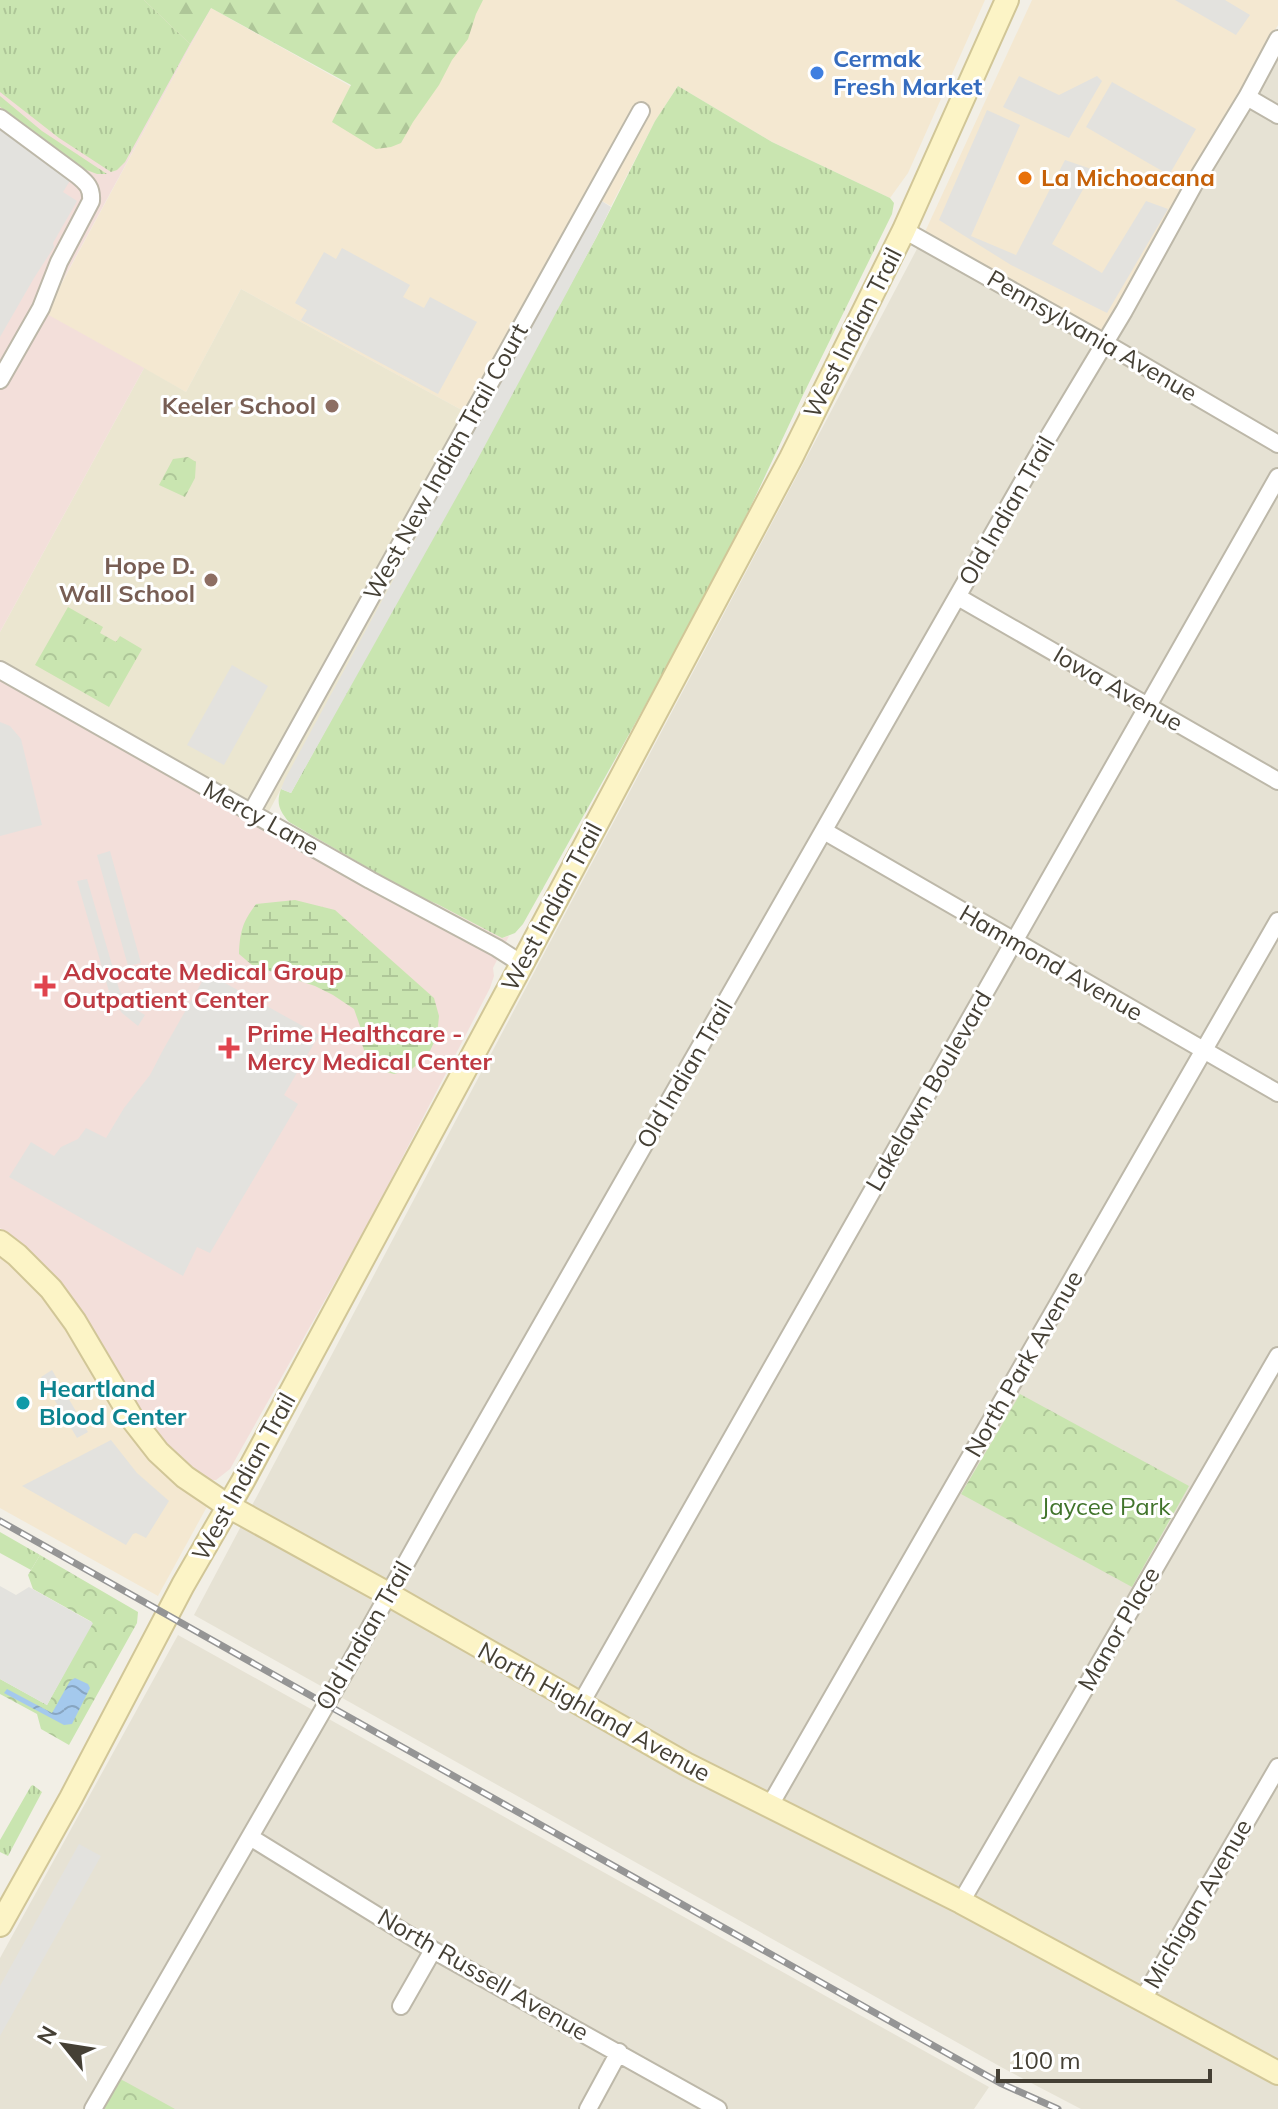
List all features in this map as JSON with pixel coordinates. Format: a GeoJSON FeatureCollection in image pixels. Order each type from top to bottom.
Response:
{"type":"FeatureCollection","features":[{"type":"Feature","properties":{"kind":"main road","name":"West Indian Trail"},"geometry":{"type":"LineString","coordinates":[[0,1925],[522,964],[791,458],[904,230],[1007,0]]}},
{"type":"Feature","properties":{"kind":"main road","name":"North Highland Avenue"},"geometry":{"type":"LineString","coordinates":[[0,1242],[51,1289],[75,1322],[133,1420],[158,1452],[185,1477],[228,1506],[686,1764],[961,1902],[1278,2073]]}},
{"type":"Feature","properties":{"kind":"street","name":"Old Indian Trail"},"geometry":{"type":"LineString","coordinates":[[93,2109],[1278,39]]}},
{"type":"Feature","properties":{"kind":"street"},"geometry":{"type":"LineString","coordinates":[[1247,97],[1278,115]]}},
{"type":"Feature","properties":{"kind":"street","name":"West New Indian Trail Court"},"geometry":{"type":"LineString","coordinates":[[251,813],[641,111]]}},
{"type":"Feature","properties":{"kind":"street"},"geometry":{"type":"LineString","coordinates":[[0,118],[77,175],[92,191],[87,211],[59,262],[41,308],[0,380]]}},
{"type":"Feature","properties":{"kind":"street","name":"Pennsylvania Avenue"},"geometry":{"type":"LineString","coordinates":[[904,230],[1278,444]]}},
{"type":"Feature","properties":{"kind":"street","name":"Lakelawn Boulevard"},"geometry":{"type":"LineString","coordinates":[[580,1705],[1278,477]]}},
{"type":"Feature","properties":{"kind":"street","name":"Iowa Avenue"},"geometry":{"type":"LineString","coordinates":[[958,597],[1278,781]]}},
{"type":"Feature","properties":{"kind":"street","name":"Mercy Lane"},"geometry":{"type":"LineString","coordinates":[[0,670],[522,964]]}},
{"type":"Feature","properties":{"kind":"street","name":"Hammond Avenue"},"geometry":{"type":"LineString","coordinates":[[824,831],[1278,1093]]}},
{"type":"Feature","properties":{"kind":"street","name":"North Park Avenue"},"geometry":{"type":"LineString","coordinates":[[769,1807],[1278,921]]}},
{"type":"Feature","properties":{"kind":"street","name":"Manor Place"},"geometry":{"type":"LineString","coordinates":[[961,1902],[1278,1356]]}},
{"type":"Feature","properties":{"kind":"street","name":"Michigan Avenue"},"geometry":{"type":"LineString","coordinates":[[1143,1999],[1278,1767]]}},
{"type":"Feature","properties":{"kind":"street","name":"North Russell Avenue"},"geometry":{"type":"LineString","coordinates":[[250,1837],[433,1950],[718,2109]]}},
{"type":"Feature","properties":{"kind":"street"},"geometry":{"type":"LineString","coordinates":[[401,2006],[433,1950]]}},
{"type":"Feature","properties":{"kind":"street"},"geometry":{"type":"LineString","coordinates":[[588,2109],[619,2052]]}},
{"type":"Feature","properties":{"kind":"shaded area"},"geometry":{"type":"Polygon","coordinates":[[[0,0],[206,0],[211,8],[45,313],[144,368],[0,632],[0,0]]]}},
{"type":"Feature","properties":{"kind":"shaded area"},"geometry":{"type":"Polygon","coordinates":[[[400,0],[985,0],[908,173],[890,198],[772,142],[678,86],[655,121],[611,206],[600,200],[478,419],[241,289],[186,392],[45,314],[211,8],[352,87],[400,0]]]}},
{"type":"Feature","properties":{"kind":"shaded area"},"geometry":{"type":"Polygon","coordinates":[[[1032,0],[1278,0],[1278,25],[1092,347],[918,247],[1032,0]]]}},
{"type":"Feature","properties":{"kind":"shaded area"},"geometry":{"type":"Polygon","coordinates":[[[1175,0],[1225,0],[1250,15],[1236,35],[1175,0]]]}},
{"type":"Feature","properties":{"kind":"shaded area"},"geometry":{"type":"Polygon","coordinates":[[[1278,37],[1278,2109],[1081,2109],[194,1615],[918,247],[1092,347],[1278,37]]]}},
{"type":"Feature","properties":{"kind":"shaded area"},"geometry":{"type":"Polygon","coordinates":[[[1019,76],[1059,95],[1097,76],[1102,81],[1069,138],[1003,107],[1019,76]]]}},
{"type":"Feature","properties":{"kind":"shaded area"},"geometry":{"type":"Polygon","coordinates":[[[1112,82],[1196,129],[1169,175],[1086,127],[1112,82]]]}},
{"type":"Feature","properties":{"kind":"shaded area"},"geometry":{"type":"Polygon","coordinates":[[[987,110],[1020,125],[971,236],[1016,255],[1065,160],[1094,170],[1052,244],[1102,273],[1146,201],[1168,209],[1107,313],[1011,265],[939,220],[987,110]]]}},
{"type":"Feature","properties":{"kind":"shaded area"},"geometry":{"type":"Polygon","coordinates":[[[0,128],[71,179],[63,192],[77,201],[53,243],[54,247],[0,337],[0,128]]]}},
{"type":"Feature","properties":{"kind":"shaded area"},"geometry":{"type":"Polygon","coordinates":[[[600,200],[611,207],[474,466],[291,793],[281,789],[442,486],[600,200]]]}},
{"type":"Feature","properties":{"kind":"shaded area"},"geometry":{"type":"Polygon","coordinates":[[[342,248],[410,285],[403,297],[424,308],[430,297],[477,322],[438,394],[301,320],[307,310],[295,303],[324,252],[336,259],[342,248]]]}},
{"type":"Feature","properties":{"kind":"shaded area","name":"Hope D. Wall School"},"geometry":{"type":"Polygon","coordinates":[[[241,289],[478,419],[268,813],[0,660],[0,632],[144,368],[186,392],[241,289]]]}},
{"type":"Feature","properties":{"kind":"shaded area","name":"Prime Healthcare - Mercy Medical Center"},"geometry":{"type":"Polygon","coordinates":[[[0,660],[413,894],[502,938],[509,936],[493,968],[490,988],[371,1218],[230,1469],[216,1480],[198,1476],[160,1442],[65,1289],[26,1247],[0,1228],[0,660]]]}},
{"type":"Feature","properties":{"kind":"shaded area"},"geometry":{"type":"Polygon","coordinates":[[[232,665],[268,686],[224,765],[187,745],[232,665]]]}},
{"type":"Feature","properties":{"kind":"shaded area"},"geometry":{"type":"Polygon","coordinates":[[[0,722],[10,726],[21,739],[42,825],[0,836],[0,722]]]}},
{"type":"Feature","properties":{"kind":"shaded area"},"geometry":{"type":"Polygon","coordinates":[[[110,851],[141,963],[128,966],[97,855],[110,851]]]}},
{"type":"Feature","properties":{"kind":"shaded area"},"geometry":{"type":"Polygon","coordinates":[[[87,879],[119,989],[127,1004],[145,1015],[138,1026],[122,1013],[110,995],[77,881],[87,879]]]}},
{"type":"Feature","properties":{"kind":"shaded area"},"geometry":{"type":"Polygon","coordinates":[[[207,973],[319,1035],[284,1095],[298,1104],[210,1253],[197,1247],[183,1276],[9,1177],[31,1142],[54,1156],[61,1147],[78,1139],[86,1128],[106,1138],[124,1108],[150,1075],[207,973]]]}},
{"type":"Feature","properties":{"kind":"shaded area"},"geometry":{"type":"Polygon","coordinates":[[[0,1248],[40,1288],[79,1344],[144,1453],[174,1480],[209,1503],[158,1596],[0,1508],[0,1248]]]}},
{"type":"Feature","properties":{"kind":"shaded area"},"geometry":{"type":"Polygon","coordinates":[[[52,1370],[88,1432],[77,1438],[41,1377],[52,1370]]]}},
{"type":"Feature","properties":{"kind":"shaded area"},"geometry":{"type":"Polygon","coordinates":[[[111,1440],[137,1473],[169,1501],[146,1538],[133,1534],[126,1545],[22,1486],[111,1440]]]}},
{"type":"Feature","properties":{"kind":"shaded area"},"geometry":{"type":"Polygon","coordinates":[[[0,1586],[16,1595],[29,1587],[93,1623],[47,1705],[0,1679],[0,1586]]]}},
{"type":"Feature","properties":{"kind":"shaded area"},"geometry":{"type":"Polygon","coordinates":[[[178,1635],[989,2087],[974,2109],[0,2109],[0,1958],[178,1635]]]}},
{"type":"Feature","properties":{"kind":"shaded area"},"geometry":{"type":"Polygon","coordinates":[[[79,1844],[101,1856],[0,2036],[0,1986],[79,1844]]]}},
{"type":"Feature","properties":{"kind":"green space"},"geometry":{"type":"Polygon","coordinates":[[[0,0],[144,0],[190,44],[125,162],[117,170],[111,172],[59,138],[0,92],[0,0]]]}},
{"type":"Feature","properties":{"kind":"green space"},"geometry":{"type":"Polygon","coordinates":[[[144,0],[483,0],[468,39],[401,143],[376,149],[332,122],[351,85],[211,8],[190,44],[144,0]]]}},
{"type":"Feature","properties":{"kind":"green space"},"geometry":{"type":"Polygon","coordinates":[[[678,86],[772,142],[890,198],[894,203],[892,214],[689,627],[523,924],[515,933],[502,938],[413,894],[289,822],[279,806],[279,794],[281,789],[291,793],[596,238],[655,121],[678,86]]]}},
{"type":"Feature","properties":{"kind":"green space"},"geometry":{"type":"Polygon","coordinates":[[[0,96],[42,131],[107,174],[84,169],[0,107],[0,96]]]}},
{"type":"Feature","properties":{"kind":"green space"},"geometry":{"type":"Polygon","coordinates":[[[188,457],[196,462],[195,478],[185,497],[159,485],[173,459],[188,457]]]}},
{"type":"Feature","properties":{"kind":"green space"},"geometry":{"type":"Polygon","coordinates":[[[68,607],[103,627],[100,633],[116,642],[120,636],[142,649],[109,707],[35,665],[68,607]]]}},
{"type":"Feature","properties":{"kind":"green space"},"geometry":{"type":"Polygon","coordinates":[[[295,900],[335,910],[434,998],[439,1016],[437,1036],[429,1053],[412,1069],[394,1074],[379,1070],[367,1059],[354,1009],[315,986],[252,965],[239,954],[243,928],[256,904],[295,900]]]}},
{"type":"Feature","properties":{"kind":"green space","name":"Jaycee Park"},"geometry":{"type":"Polygon","coordinates":[[[1020,1394],[1189,1486],[1132,1587],[961,1494],[1020,1394]]]}},
{"type":"Feature","properties":{"kind":"green space"},"geometry":{"type":"Polygon","coordinates":[[[0,1532],[40,1555],[31,1570],[0,1553],[0,1532]]]}},
{"type":"Feature","properties":{"kind":"green space"},"geometry":{"type":"Polygon","coordinates":[[[40,1555],[138,1612],[137,1623],[69,1745],[41,1729],[37,1714],[0,1694],[0,1679],[47,1705],[92,1622],[33,1589],[28,1575],[40,1555]]]}},
{"type":"Feature","properties":{"kind":"green space"},"geometry":{"type":"Polygon","coordinates":[[[33,1785],[42,1792],[8,1856],[0,1852],[0,1840],[33,1785]]]}},
{"type":"Feature","properties":{"kind":"green space"},"geometry":{"type":"Polygon","coordinates":[[[120,2079],[126,2082],[175,2109],[103,2109],[120,2079]]]}},
{"type":"Feature","properties":{"kind":"water"},"geometry":{"type":"Polygon","coordinates":[[[75,1678],[90,1688],[72,1724],[64,1725],[4,1693],[7,1689],[52,1713],[70,1681],[75,1678]]]}},
{"type":"Feature","properties":{"kind":"railway"},"geometry":{"type":"LineString","coordinates":[[0,1521],[1000,2083],[1058,2109]]}},
{"type":"Feature","properties":{"kind":"place","name":"Cermak Fresh Market"},"geometry":{"type":"Point","coordinates":[817,73]}},
{"type":"Feature","properties":{"kind":"place","name":"La Michoacana"},"geometry":{"type":"Point","coordinates":[1025,178]}},
{"type":"Feature","properties":{"kind":"place","name":"Keeler School"},"geometry":{"type":"Point","coordinates":[332,406]}},
{"type":"Feature","properties":{"kind":"place","name":"Hope D. Wall School"},"geometry":{"type":"Point","coordinates":[211,580]}},
{"type":"Feature","properties":{"kind":"place","name":"Advocate Medical Group Outpatient Center"},"geometry":{"type":"Point","coordinates":[45,986]}},
{"type":"Feature","properties":{"kind":"place","name":"Prime Healthcare - Mercy Medical Center"},"geometry":{"type":"Point","coordinates":[229,1048]}},
{"type":"Feature","properties":{"kind":"place","name":"Heartland Blood Center"},"geometry":{"type":"Point","coordinates":[23,1403]}}]}
